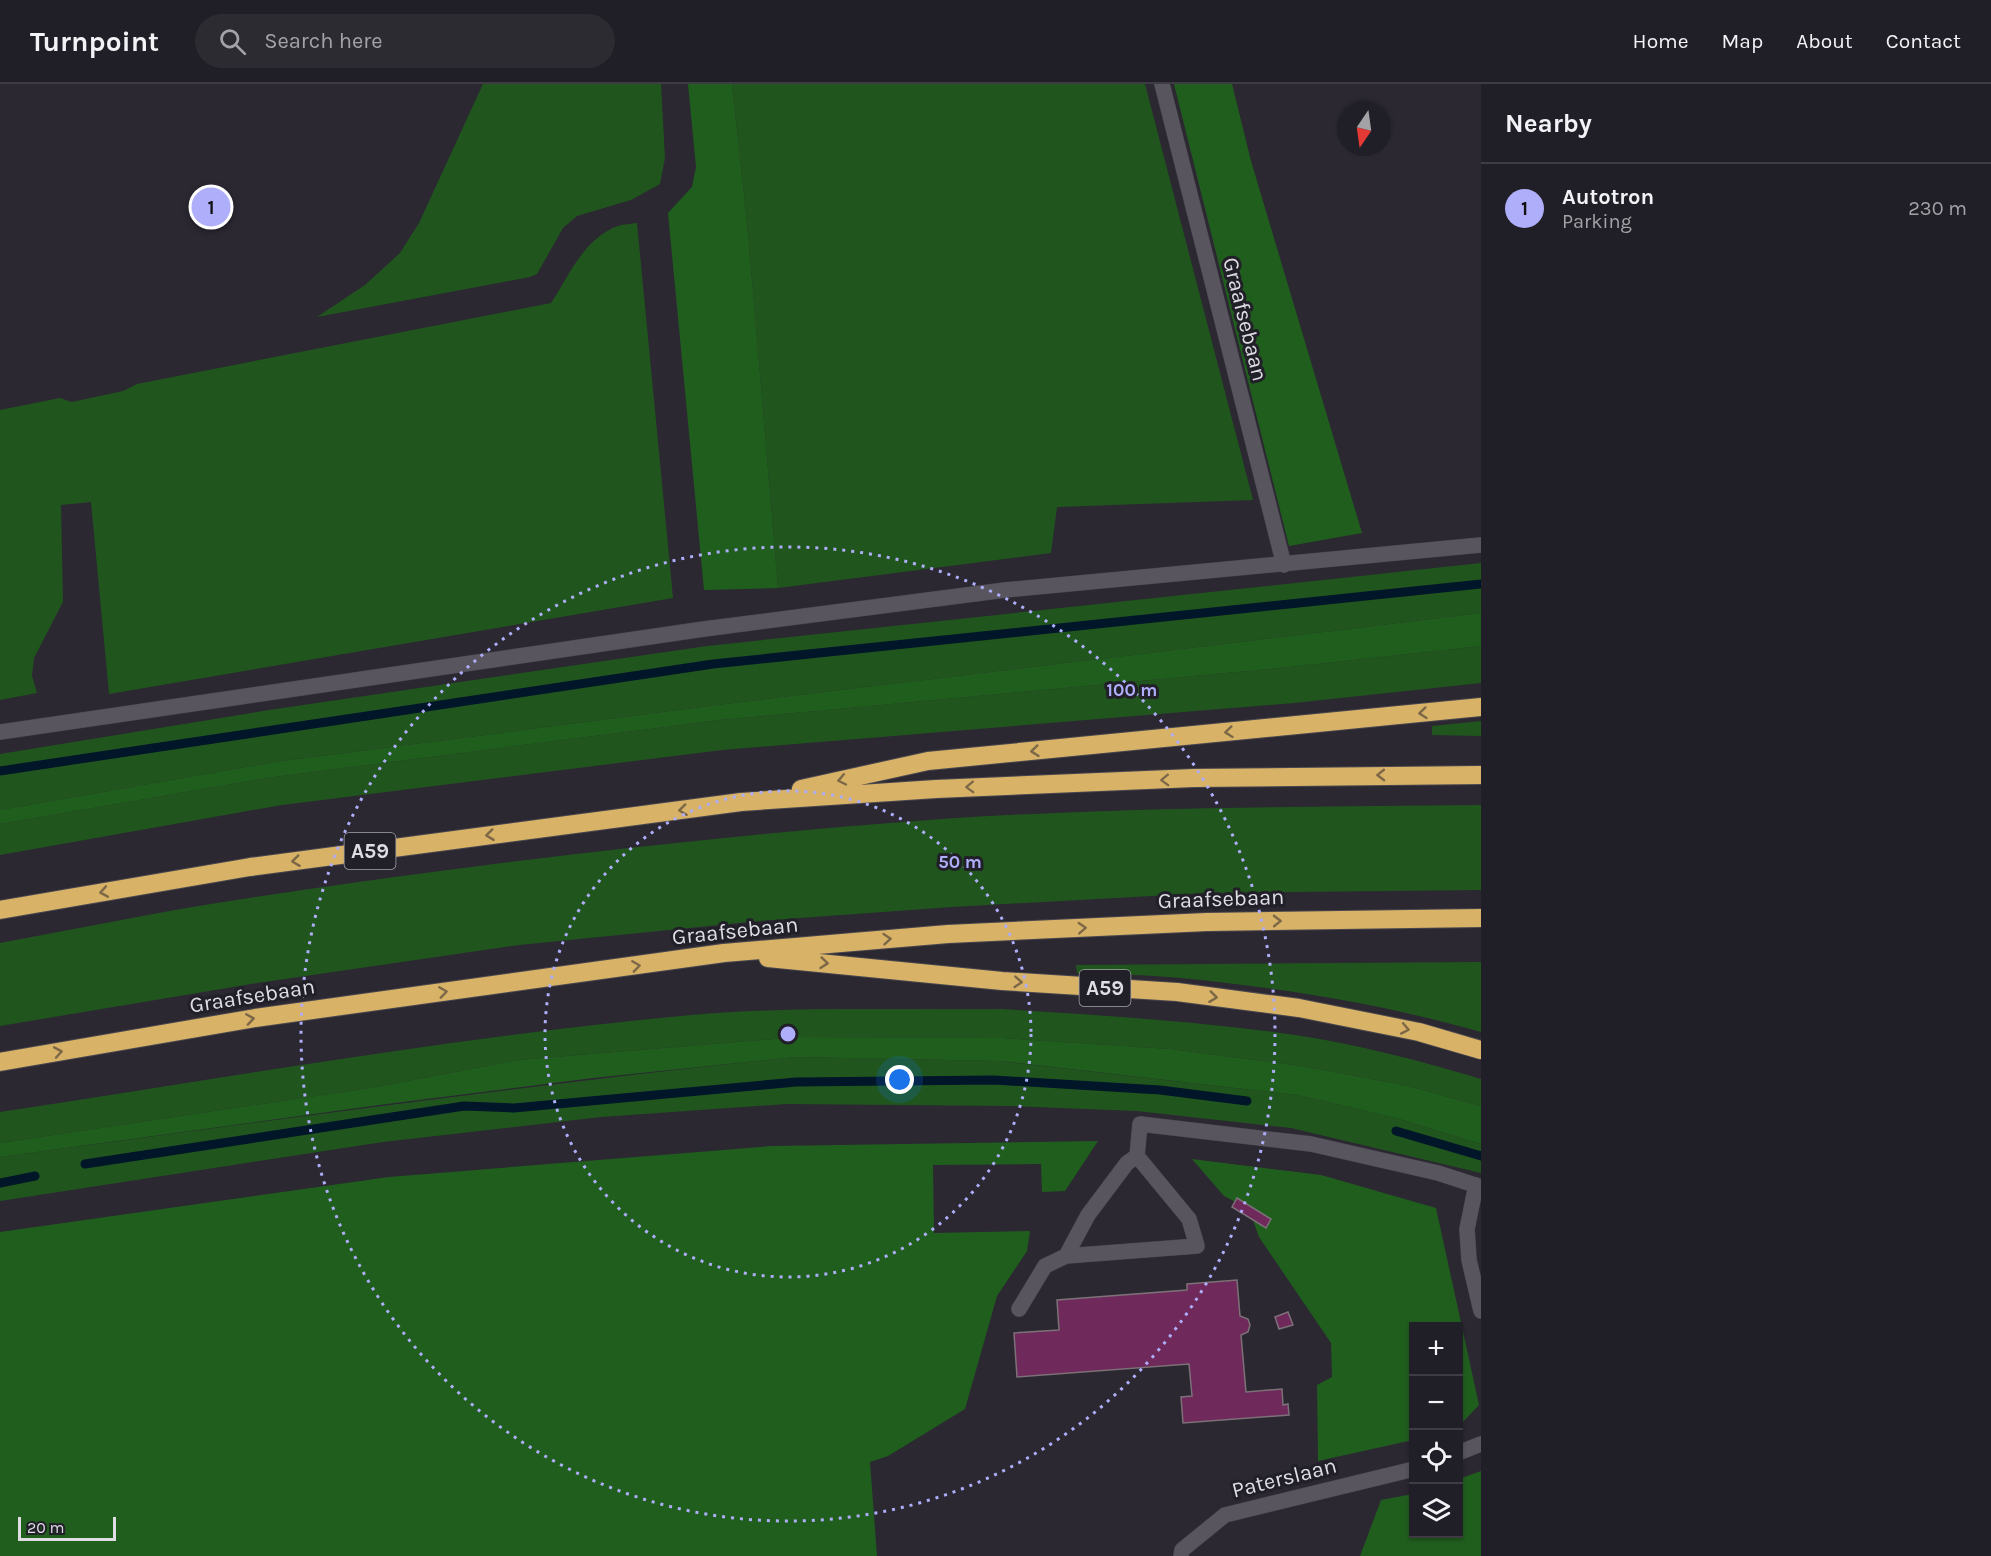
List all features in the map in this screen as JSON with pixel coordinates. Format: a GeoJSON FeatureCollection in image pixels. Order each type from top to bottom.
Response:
{"type":"FeatureCollection","features":[{"type":"Feature","properties":{"kind":"highway","name":"A59"},"geometry":{"type":"LineString","coordinates":[[741,802],[928,761],[1481,707]]}},
{"type":"Feature","properties":{"kind":"highway","name":"A59"},"geometry":{"type":"LineString","coordinates":[[0,910],[250,867],[741,802],[936,789],[1194,778],[1481,775]]}},
{"type":"Feature","properties":{"kind":"highway","name":"Graafsebaan"},"geometry":{"type":"LineString","coordinates":[[0,1062],[255,1018],[724,953],[948,934],[1207,922],[1481,918]]}},
{"type":"Feature","properties":{"kind":"highway","name":"A59"},"geometry":{"type":"LineString","coordinates":[[724,953],[1002,981],[1177,992],[1299,1008],[1419,1032],[1481,1050]]}},
{"type":"Feature","properties":{"kind":"street","name":"Graafsebaan"},"geometry":{"type":"LineString","coordinates":[[1162,84],[1284,565]]}},
{"type":"Feature","properties":{"kind":"street"},"geometry":{"type":"LineString","coordinates":[[0,732],[704,629],[1005,590],[1481,545]]}},
{"type":"Feature","properties":{"kind":"street"},"geometry":{"type":"LineString","coordinates":[[1018,1309],[1045,1266],[1066,1256],[1197,1246],[1189,1219],[1137,1156],[1140,1124],[1311,1144],[1438,1173],[1479,1186],[1467,1229],[1469,1260],[1481,1311]]}},
{"type":"Feature","properties":{"kind":"street"},"geometry":{"type":"LineString","coordinates":[[1066,1256],[1088,1215],[1127,1163],[1137,1156]]}},
{"type":"Feature","properties":{"kind":"street"},"geometry":{"type":"LineString","coordinates":[[1463,1451],[1481,1444]]}},
{"type":"Feature","properties":{"kind":"street","name":"Paterslaan"},"geometry":{"type":"LineString","coordinates":[[1180,1556],[1182,1550],[1225,1515],[1409,1470]]}},
{"type":"Feature","properties":{"kind":"green space"},"geometry":{"type":"Polygon","coordinates":[[[483,84],[661,84],[665,158],[660,184],[631,200],[577,216],[563,228],[537,274],[530,277],[317,317],[365,285],[400,253],[419,223],[483,84]]]}},
{"type":"Feature","properties":{"kind":"green space"},"geometry":{"type":"Polygon","coordinates":[[[688,84],[732,84],[748,232],[778,588],[704,590],[668,213],[692,187],[696,167],[688,84]]]}},
{"type":"Feature","properties":{"kind":"green space"},"geometry":{"type":"Polygon","coordinates":[[[732,84],[1145,84],[1253,500],[1057,507],[1051,553],[778,588],[748,232],[732,84]]]}},
{"type":"Feature","properties":{"kind":"green space"},"geometry":{"type":"Polygon","coordinates":[[[1174,84],[1232,84],[1251,161],[1362,533],[1289,546],[1174,84]]]}},
{"type":"Feature","properties":{"kind":"green space"},"geometry":{"type":"Polygon","coordinates":[[[637,223],[673,598],[109,694],[91,502],[61,505],[63,602],[34,658],[32,676],[37,693],[0,700],[0,410],[60,398],[72,402],[123,391],[137,384],[551,303],[578,259],[596,239],[618,226],[637,223]]]}},
{"type":"Feature","properties":{"kind":"green space"},"geometry":{"type":"Polygon","coordinates":[[[1481,563],[1481,613],[717,705],[275,762],[0,810],[0,754],[269,710],[707,646],[1481,563]]]}},
{"type":"Feature","properties":{"kind":"green space"},"geometry":{"type":"Polygon","coordinates":[[[1481,613],[1481,646],[1290,667],[720,720],[274,777],[0,824],[0,810],[275,762],[717,705],[1481,613]]]}},
{"type":"Feature","properties":{"kind":"green space"},"geometry":{"type":"Polygon","coordinates":[[[1481,646],[1481,683],[1294,703],[722,750],[282,805],[0,855],[0,824],[274,777],[720,720],[1290,667],[1481,646]]]}},
{"type":"Feature","properties":{"kind":"green space"},"geometry":{"type":"Polygon","coordinates":[[[1481,721],[1481,736],[1432,735],[1432,726],[1481,721]]]}},
{"type":"Feature","properties":{"kind":"green space"},"geometry":{"type":"Polygon","coordinates":[[[1481,805],[1481,890],[1206,893],[952,907],[759,921],[519,945],[251,984],[0,1026],[0,943],[243,899],[592,852],[942,819],[1144,810],[1481,805]]]}},
{"type":"Feature","properties":{"kind":"green space"},"geometry":{"type":"Polygon","coordinates":[[[1481,962],[1481,1032],[1407,1013],[1332,998],[1181,978],[1077,973],[1076,965],[1481,962]]]}},
{"type":"Feature","properties":{"kind":"green space"},"geometry":{"type":"Polygon","coordinates":[[[807,1009],[1001,1009],[1222,1026],[1342,1043],[1481,1079],[1481,1106],[1404,1085],[1301,1066],[1170,1049],[1002,1038],[797,1037],[518,1060],[376,1087],[0,1143],[0,1112],[345,1058],[518,1034],[730,1012],[807,1009]]]}},
{"type":"Feature","properties":{"kind":"green space"},"geometry":{"type":"Polygon","coordinates":[[[797,1037],[1002,1038],[1170,1049],[1301,1066],[1404,1085],[1481,1106],[1481,1144],[1396,1118],[1297,1095],[1000,1061],[795,1057],[593,1078],[0,1157],[0,1143],[376,1087],[518,1060],[797,1037]]]}},
{"type":"Feature","properties":{"kind":"green space"},"geometry":{"type":"Polygon","coordinates":[[[795,1057],[999,1061],[1297,1095],[1396,1118],[1481,1144],[1481,1173],[1291,1128],[1137,1111],[1011,1106],[786,1104],[601,1117],[383,1142],[0,1201],[0,1157],[496,1091],[795,1057]]]}},
{"type":"Feature","properties":{"kind":"green space"},"geometry":{"type":"Polygon","coordinates":[[[1098,1141],[1065,1191],[1042,1192],[1041,1164],[933,1165],[934,1233],[1030,1231],[1027,1251],[997,1296],[965,1409],[888,1456],[870,1462],[877,1556],[0,1556],[0,1232],[389,1177],[772,1146],[1098,1141]]]}},
{"type":"Feature","properties":{"kind":"green space"},"geometry":{"type":"Polygon","coordinates":[[[1192,1159],[1321,1175],[1436,1208],[1461,1322],[1409,1322],[1409,1441],[1318,1461],[1317,1385],[1332,1377],[1331,1343],[1259,1237],[1249,1209],[1224,1196],[1192,1159]]]}},
{"type":"Feature","properties":{"kind":"green space"},"geometry":{"type":"Polygon","coordinates":[[[1463,1332],[1479,1405],[1463,1422],[1463,1332]]]}},
{"type":"Feature","properties":{"kind":"green space"},"geometry":{"type":"Polygon","coordinates":[[[1481,1471],[1481,1556],[1360,1556],[1381,1500],[1409,1495],[1409,1538],[1463,1538],[1463,1478],[1481,1471]]]}},
{"type":"Feature","properties":{"kind":"building"},"geometry":{"type":"Polygon","coordinates":[[[1237,1198],[1271,1219],[1266,1228],[1232,1207],[1237,1198]]]}},
{"type":"Feature","properties":{"kind":"building"},"geometry":{"type":"Polygon","coordinates":[[[1237,1280],[1240,1316],[1248,1319],[1250,1325],[1248,1332],[1241,1335],[1246,1392],[1282,1389],[1283,1405],[1288,1404],[1289,1415],[1183,1423],[1181,1397],[1192,1396],[1189,1364],[1017,1377],[1014,1333],[1059,1330],[1057,1300],[1187,1290],[1187,1284],[1237,1280]]]}},
{"type":"Feature","properties":{"kind":"building"},"geometry":{"type":"Polygon","coordinates":[[[1288,1312],[1293,1325],[1279,1329],[1275,1317],[1288,1312]]]}},
{"type":"Feature","properties":{"kind":"waterway"},"geometry":{"type":"LineString","coordinates":[[0,771],[713,664],[1481,584]]}},
{"type":"Feature","properties":{"kind":"waterway"},"geometry":{"type":"LineString","coordinates":[[85,1164],[464,1106],[514,1108],[796,1082],[994,1080],[1160,1090],[1247,1101]]}},
{"type":"Feature","properties":{"kind":"waterway"},"geometry":{"type":"LineString","coordinates":[[1396,1131],[1481,1156]]}},
{"type":"Feature","properties":{"kind":"waterway"},"geometry":{"type":"LineString","coordinates":[[0,1183],[35,1176]]}},
{"type":"Feature","properties":{"kind":"place","name":"Autotron"},"geometry":{"type":"Point","coordinates":[211,207]}}]}
